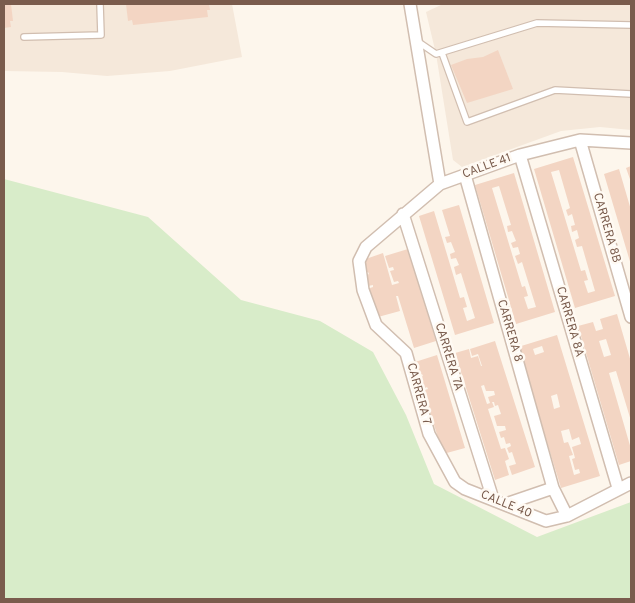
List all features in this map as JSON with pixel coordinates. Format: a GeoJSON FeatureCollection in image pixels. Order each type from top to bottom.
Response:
{"type":"FeatureCollection","features":[{"type":"Feature","properties":{"kind":"street"},"geometry":{"type":"LineString","coordinates":[[410,4],[440,184]]}},
{"type":"Feature","properties":{"kind":"street","name":"CALLE 41"},"geometry":{"type":"LineString","coordinates":[[366,247],[440,184],[520,155],[580,140],[631,143]]}},
{"type":"Feature","properties":{"kind":"street","name":"CARRERA 8B"},"geometry":{"type":"LineString","coordinates":[[580,140],[631,317]]}},
{"type":"Feature","properties":{"kind":"street","name":"CARRERA 8A"},"geometry":{"type":"LineString","coordinates":[[520,155],[618,488]]}},
{"type":"Feature","properties":{"kind":"street","name":"CARRERA 8"},"geometry":{"type":"LineString","coordinates":[[465,175],[553,488],[567,516]]}},
{"type":"Feature","properties":{"kind":"street","name":"CARRERA 7A"},"geometry":{"type":"LineString","coordinates":[[403,214],[493,499]]}},
{"type":"Feature","properties":{"kind":"street","name":"CARRERA 7"},"geometry":{"type":"LineString","coordinates":[[366,247],[359,261],[364,290],[376,325],[406,354],[429,434],[444,464]]}},
{"type":"Feature","properties":{"kind":"street","name":"CALLE 40"},"geometry":{"type":"LineString","coordinates":[[444,464],[455,482],[465,489],[546,521],[567,516],[618,488],[631,483]]}},
{"type":"Feature","properties":{"kind":"street"},"geometry":{"type":"LineString","coordinates":[[506,504],[553,488]]}},
{"type":"Feature","properties":{"kind":"lane"},"geometry":{"type":"LineString","coordinates":[[24,37],[101,35],[100,4]]}},
{"type":"Feature","properties":{"kind":"lane"},"geometry":{"type":"LineString","coordinates":[[417,40],[436,54],[537,23],[631,25]]}},
{"type":"Feature","properties":{"kind":"lane"},"geometry":{"type":"LineString","coordinates":[[442,53],[467,122],[555,90],[631,94]]}},
{"type":"Feature","properties":{"kind":"shaded area"},"geometry":{"type":"Polygon","coordinates":[[[4,4],[232,4],[242,57],[170,71],[107,76],[62,72],[4,71],[4,4]]]}},
{"type":"Feature","properties":{"kind":"shaded area"},"geometry":{"type":"Polygon","coordinates":[[[443,4],[631,4],[631,130],[600,127],[561,131],[462,167],[453,160],[436,54],[426,12],[443,4]]]}},
{"type":"Feature","properties":{"kind":"green space"},"geometry":{"type":"Polygon","coordinates":[[[4,179],[148,217],[241,300],[320,321],[373,352],[406,415],[434,484],[537,537],[631,502],[631,599],[4,599],[4,179]]]}},
{"type":"Feature","properties":{"kind":"building"},"geometry":{"type":"Polygon","coordinates":[[[4,4],[11,4],[13,21],[10,21],[11,27],[4,28],[4,4]]]}},
{"type":"Feature","properties":{"kind":"building"},"geometry":{"type":"Polygon","coordinates":[[[126,4],[209,4],[210,10],[207,10],[208,17],[133,25],[132,20],[128,21],[126,4]]]}},
{"type":"Feature","properties":{"kind":"building"},"geometry":{"type":"Polygon","coordinates":[[[498,50],[513,89],[467,103],[451,65],[467,59],[483,57],[498,50]]]}},
{"type":"Feature","properties":{"kind":"building"},"geometry":{"type":"Polygon","coordinates":[[[573,157],[615,296],[575,308],[534,169],[573,157]],[[559,170],[551,172],[581,271],[585,270],[588,280],[584,281],[588,293],[595,291],[582,246],[577,247],[575,240],[579,238],[577,230],[572,232],[571,226],[575,225],[572,214],[568,216],[566,210],[570,208],[559,170]]]}},
{"type":"Feature","properties":{"kind":"building"},"geometry":{"type":"Polygon","coordinates":[[[631,166],[631,182],[626,168],[631,166]]]}},
{"type":"Feature","properties":{"kind":"building"},"geometry":{"type":"Polygon","coordinates":[[[619,169],[631,210],[631,265],[604,174],[619,169]]]}},
{"type":"Feature","properties":{"kind":"building"},"geometry":{"type":"Polygon","coordinates":[[[514,173],[555,312],[516,324],[475,185],[514,173]],[[499,186],[492,188],[522,287],[525,286],[528,296],[524,297],[528,309],[536,307],[522,262],[518,264],[515,256],[520,254],[518,247],[513,248],[511,243],[516,241],[512,231],[508,232],[507,226],[511,225],[499,186]]]}},
{"type":"Feature","properties":{"kind":"building"},"geometry":{"type":"Polygon","coordinates":[[[459,205],[494,323],[455,335],[419,216],[434,211],[460,298],[464,297],[467,307],[463,308],[467,321],[475,318],[461,273],[456,275],[454,267],[459,265],[456,258],[451,259],[450,254],[455,252],[451,242],[447,243],[445,237],[450,236],[442,210],[459,205]]]}},
{"type":"Feature","properties":{"kind":"building"},"geometry":{"type":"Polygon","coordinates":[[[408,249],[436,341],[414,348],[398,296],[396,296],[400,311],[378,317],[373,300],[371,301],[367,289],[373,287],[373,285],[368,286],[365,276],[369,274],[368,272],[364,273],[360,261],[383,253],[392,285],[399,283],[398,281],[394,282],[390,271],[394,270],[393,267],[389,268],[385,256],[408,249]]]}},
{"type":"Feature","properties":{"kind":"building"},"geometry":{"type":"Polygon","coordinates":[[[617,314],[631,362],[631,421],[616,371],[609,373],[631,449],[631,461],[619,465],[578,326],[593,322],[596,331],[603,329],[600,319],[617,314]],[[606,339],[599,341],[604,357],[611,355],[606,339]]]}},
{"type":"Feature","properties":{"kind":"building"},"geometry":{"type":"Polygon","coordinates":[[[557,335],[600,476],[561,488],[518,347],[557,335]],[[542,346],[533,349],[535,355],[544,352],[542,346]],[[557,394],[551,396],[554,409],[560,407],[557,394]],[[569,429],[561,431],[564,443],[568,442],[573,455],[569,456],[574,475],[580,473],[579,469],[575,470],[572,459],[575,458],[572,447],[581,444],[579,437],[572,440],[569,429]]]}},
{"type":"Feature","properties":{"kind":"building"},"geometry":{"type":"Polygon","coordinates":[[[495,341],[535,467],[512,475],[509,466],[516,464],[512,452],[509,453],[507,448],[511,446],[510,443],[506,444],[504,437],[501,438],[499,432],[506,430],[505,426],[497,426],[494,416],[501,414],[498,405],[495,406],[494,402],[492,402],[494,407],[488,409],[501,449],[505,448],[509,459],[505,461],[509,475],[495,480],[455,353],[469,349],[471,358],[478,356],[482,366],[478,354],[472,356],[470,349],[495,341]],[[484,385],[481,386],[487,404],[490,403],[488,397],[495,395],[494,391],[486,391],[484,385]]]}},
{"type":"Feature","properties":{"kind":"building"},"geometry":{"type":"Polygon","coordinates":[[[437,355],[465,448],[443,454],[427,402],[425,403],[421,391],[428,389],[427,387],[423,389],[419,378],[423,376],[422,374],[418,375],[415,362],[437,355]]]}}]}
